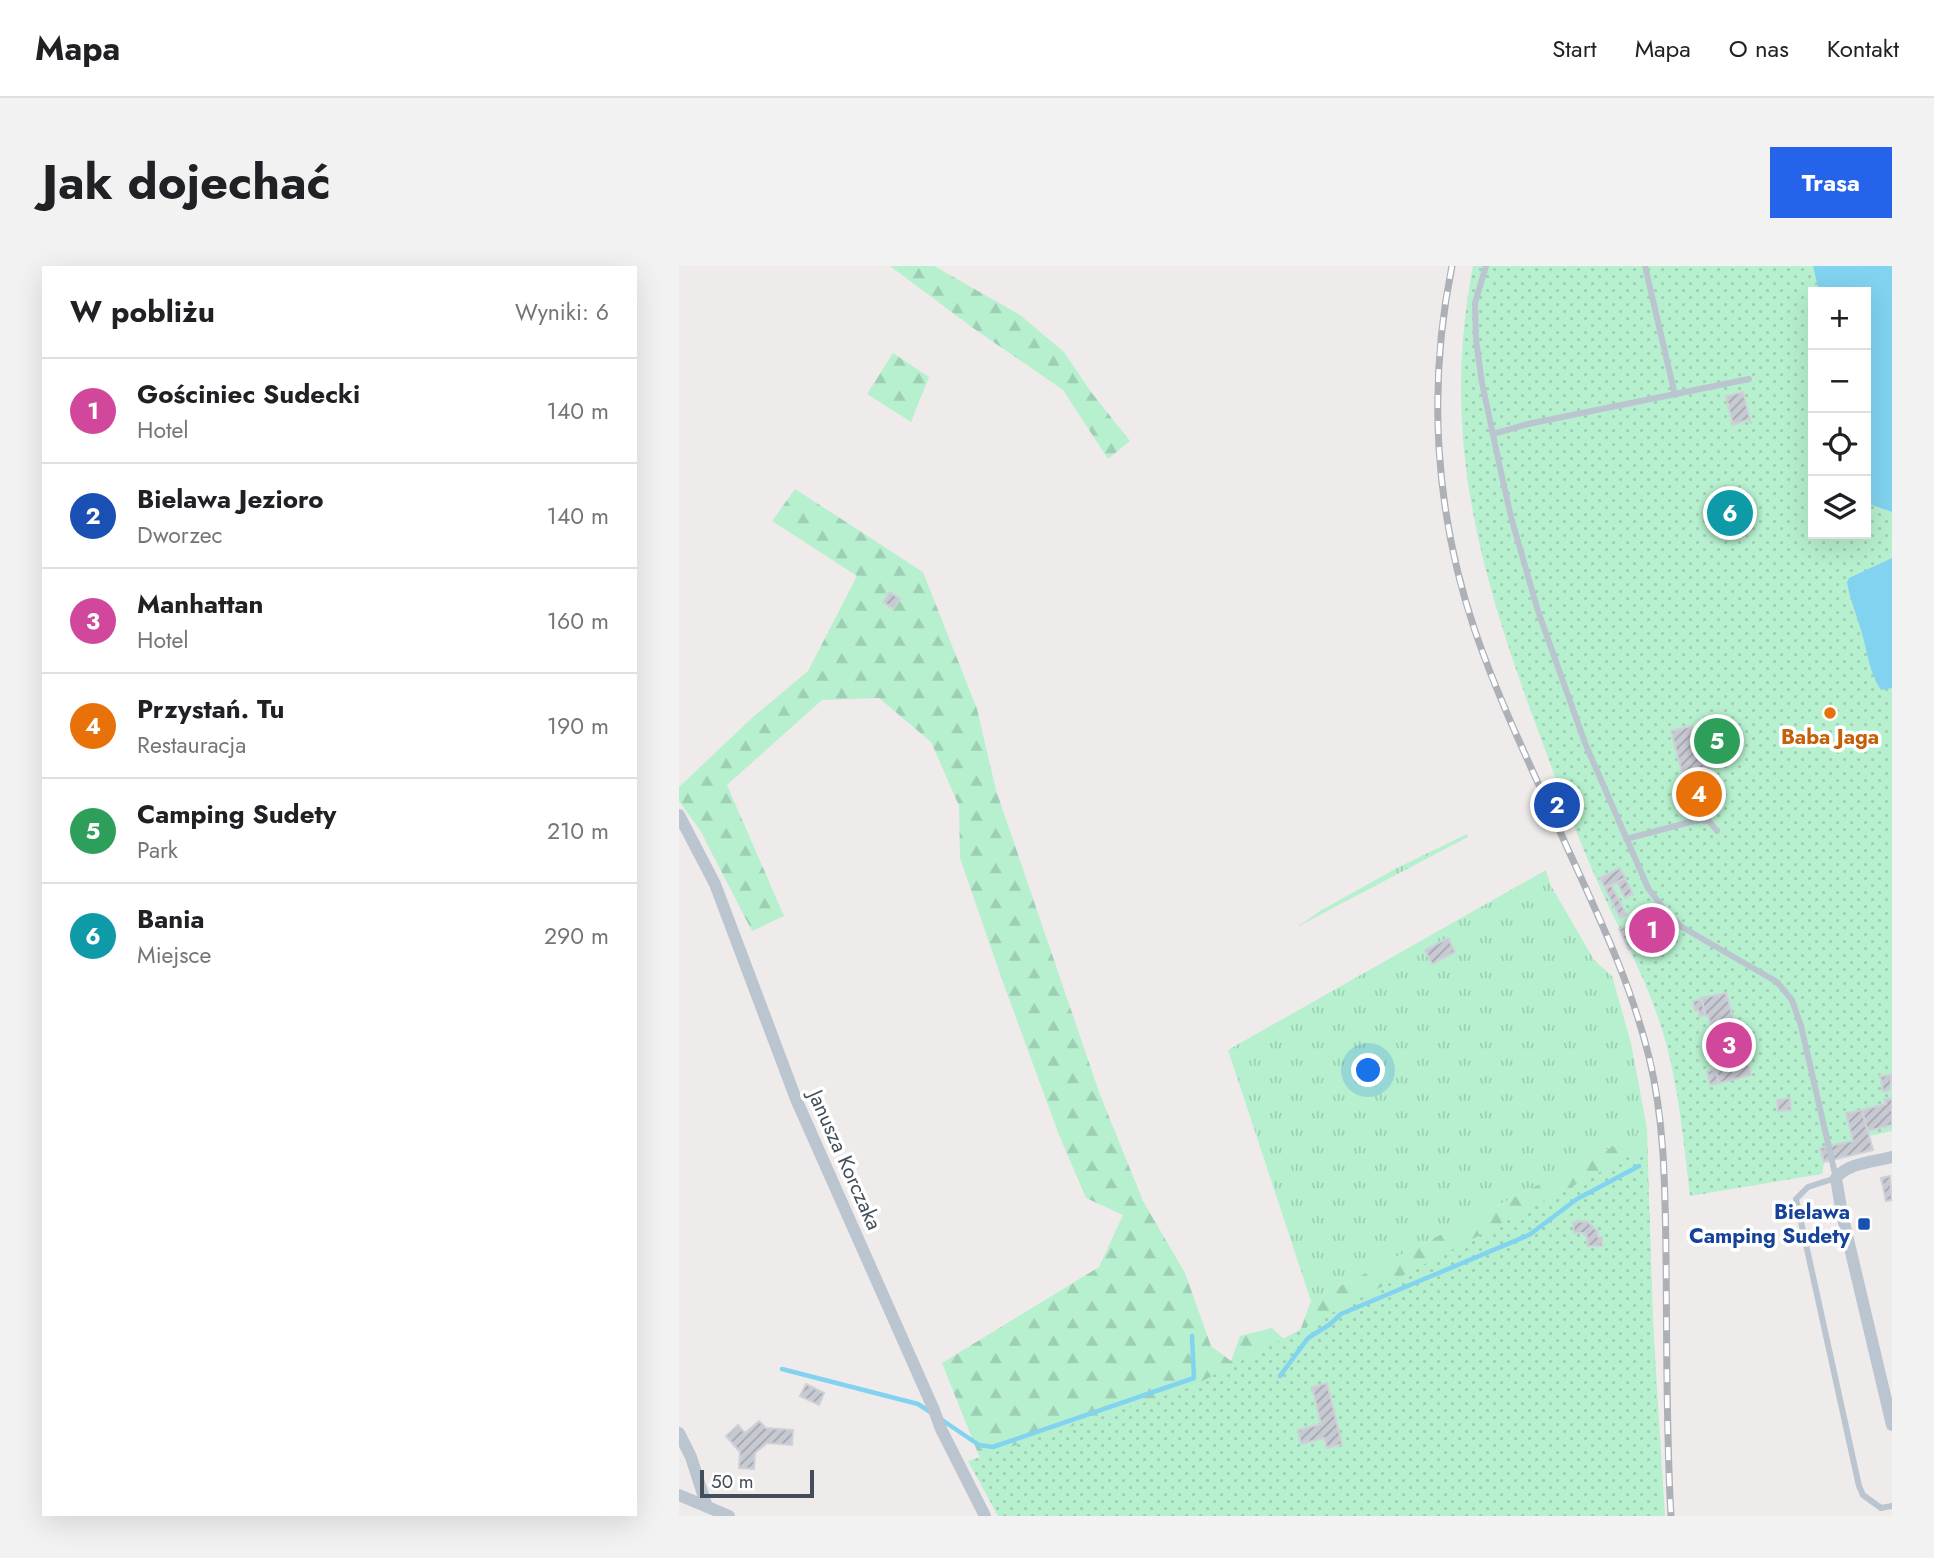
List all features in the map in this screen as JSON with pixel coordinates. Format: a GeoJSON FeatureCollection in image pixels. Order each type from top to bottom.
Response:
{"type":"FeatureCollection","features":[{"type":"Feature","properties":{"kind":"street","name":"Janusza Korczaka"},"geometry":{"type":"LineString","coordinates":[[679,815],[715,884],[796,1099],[935,1410],[941,1429],[985,1516]]}},
{"type":"Feature","properties":{"kind":"street"},"geometry":{"type":"LineString","coordinates":[[1892,1157],[1854,1166],[1842,1171],[1836,1178],[1842,1214],[1892,1425]]}},
{"type":"Feature","properties":{"kind":"street"},"geometry":{"type":"LineString","coordinates":[[679,1433],[691,1457],[707,1507]]}},
{"type":"Feature","properties":{"kind":"street"},"geometry":{"type":"LineString","coordinates":[[679,1495],[729,1516]]}},
{"type":"Feature","properties":{"kind":"lane"},"geometry":{"type":"LineString","coordinates":[[1486,266],[1475,303],[1475,322],[1477,351],[1493,434],[1511,517],[1538,611],[1585,743],[1648,888],[1664,909],[1682,927],[1767,975],[1784,988],[1792,1000],[1801,1026],[1836,1178],[1808,1187],[1796,1199],[1859,1486],[1863,1495],[1881,1508],[1892,1506]]}},
{"type":"Feature","properties":{"kind":"lane"},"geometry":{"type":"LineString","coordinates":[[1645,266],[1675,395]]}},
{"type":"Feature","properties":{"kind":"lane"},"geometry":{"type":"LineString","coordinates":[[1493,434],[1528,424],[1749,379]]}},
{"type":"Feature","properties":{"kind":"lane"},"geometry":{"type":"LineString","coordinates":[[1626,839],[1698,820],[1709,821],[1717,831]]}},
{"type":"Feature","properties":{"kind":"green space"},"geometry":{"type":"Polygon","coordinates":[[[890,266],[934,266],[1020,315],[1064,352],[1091,392],[1130,441],[1108,459],[1063,390],[890,266]]]}},
{"type":"Feature","properties":{"kind":"green space"},"geometry":{"type":"Polygon","coordinates":[[[1473,266],[1813,266],[1818,287],[1808,287],[1808,539],[1871,539],[1871,505],[1892,512],[1892,1131],[1870,1136],[1873,1150],[1824,1162],[1822,1174],[1690,1196],[1682,1129],[1666,1041],[1645,983],[1594,874],[1560,791],[1493,597],[1469,490],[1463,436],[1461,382],[1464,325],[1473,266]]]}},
{"type":"Feature","properties":{"kind":"green space"},"geometry":{"type":"Polygon","coordinates":[[[893,353],[929,377],[911,422],[867,394],[893,353]]]}},
{"type":"Feature","properties":{"kind":"green space"},"geometry":{"type":"Polygon","coordinates":[[[795,489],[923,572],[977,709],[996,790],[1099,1092],[1143,1201],[1185,1273],[1211,1346],[1231,1361],[1240,1336],[1272,1328],[1290,1345],[1300,1331],[1311,1301],[1647,1129],[1652,1307],[1665,1516],[1003,1516],[942,1363],[1099,1267],[1123,1215],[1086,1198],[1059,1135],[960,858],[959,806],[931,742],[879,698],[822,700],[727,785],[784,916],[752,931],[700,830],[679,801],[679,787],[753,717],[808,671],[857,576],[772,521],[795,489]]]}},
{"type":"Feature","properties":{"kind":"green space"},"geometry":{"type":"Polygon","coordinates":[[[1467,834],[1468,837],[1297,927],[1395,869],[1467,834]]]}},
{"type":"Feature","properties":{"kind":"green space"},"geometry":{"type":"Polygon","coordinates":[[[1546,870],[1550,884],[1594,960],[1612,976],[1631,1043],[1647,1129],[1311,1301],[1228,1050],[1546,870]]]}},
{"type":"Feature","properties":{"kind":"green space"},"geometry":{"type":"Polygon","coordinates":[[[1647,1147],[1660,1516],[998,1516],[968,1461],[1191,1387],[1647,1147]]]}},
{"type":"Feature","properties":{"kind":"water"},"geometry":{"type":"Polygon","coordinates":[[[1813,266],[1892,266],[1892,512],[1871,505],[1871,287],[1818,287],[1813,266]]]}},
{"type":"Feature","properties":{"kind":"water"},"geometry":{"type":"Polygon","coordinates":[[[1892,558],[1892,688],[1881,690],[1872,671],[1847,582],[1849,578],[1892,558]]]}},
{"type":"Feature","properties":{"kind":"building"},"geometry":{"type":"Polygon","coordinates":[[[1743,392],[1751,424],[1749,419],[1733,425],[1726,396],[1743,392]]]}},
{"type":"Feature","properties":{"kind":"building"},"geometry":{"type":"Polygon","coordinates":[[[890,592],[900,599],[893,609],[883,602],[890,592]]]}},
{"type":"Feature","properties":{"kind":"building"},"geometry":{"type":"Polygon","coordinates":[[[1692,726],[1702,764],[1710,766],[1711,772],[1705,777],[1711,797],[1706,799],[1708,804],[1712,804],[1692,810],[1671,731],[1692,726]]]}},
{"type":"Feature","properties":{"kind":"building"},"geometry":{"type":"Polygon","coordinates":[[[1620,868],[1625,878],[1605,888],[1600,878],[1620,868]]]}},
{"type":"Feature","properties":{"kind":"building"},"geometry":{"type":"Polygon","coordinates":[[[1625,878],[1633,894],[1625,898],[1617,882],[1625,878]]]}},
{"type":"Feature","properties":{"kind":"building"},"geometry":{"type":"Polygon","coordinates":[[[1611,885],[1627,915],[1620,918],[1605,888],[1611,885]]]}},
{"type":"Feature","properties":{"kind":"building"},"geometry":{"type":"Polygon","coordinates":[[[1647,906],[1676,936],[1657,954],[1628,925],[1647,906]]]}},
{"type":"Feature","properties":{"kind":"building"},"geometry":{"type":"Polygon","coordinates":[[[1628,925],[1637,945],[1629,949],[1619,929],[1628,925]]]}},
{"type":"Feature","properties":{"kind":"building"},"geometry":{"type":"Polygon","coordinates":[[[1448,938],[1455,952],[1432,964],[1425,950],[1448,938]]]}},
{"type":"Feature","properties":{"kind":"building"},"geometry":{"type":"Polygon","coordinates":[[[1726,993],[1744,1056],[1740,1057],[1741,1062],[1748,1060],[1751,1075],[1719,1083],[1715,1068],[1727,1065],[1726,1059],[1721,1061],[1715,1035],[1701,998],[1726,993]]]}},
{"type":"Feature","properties":{"kind":"building"},"geometry":{"type":"Polygon","coordinates":[[[1702,999],[1705,1015],[1700,1016],[1698,1010],[1695,1011],[1693,1001],[1702,999]]]}},
{"type":"Feature","properties":{"kind":"building"},"geometry":{"type":"Polygon","coordinates":[[[1716,1069],[1719,1083],[1710,1085],[1707,1071],[1716,1069]]]}},
{"type":"Feature","properties":{"kind":"building"},"geometry":{"type":"Polygon","coordinates":[[[1892,1074],[1890,1090],[1883,1091],[1881,1077],[1892,1074]]]}},
{"type":"Feature","properties":{"kind":"building"},"geometry":{"type":"Polygon","coordinates":[[[1790,1098],[1791,1110],[1778,1111],[1777,1100],[1790,1098]]]}},
{"type":"Feature","properties":{"kind":"building"},"geometry":{"type":"Polygon","coordinates":[[[1892,1098],[1892,1125],[1867,1131],[1862,1110],[1886,1104],[1884,1099],[1892,1098]]]}},
{"type":"Feature","properties":{"kind":"building"},"geometry":{"type":"Polygon","coordinates":[[[1862,1110],[1873,1150],[1824,1162],[1820,1148],[1853,1141],[1846,1113],[1862,1110]]]}},
{"type":"Feature","properties":{"kind":"building"},"geometry":{"type":"Polygon","coordinates":[[[1890,1176],[1892,1200],[1886,1201],[1881,1178],[1890,1176]]]}},
{"type":"Feature","properties":{"kind":"building"},"geometry":{"type":"Polygon","coordinates":[[[1587,1221],[1598,1232],[1598,1237],[1602,1237],[1602,1246],[1587,1246],[1587,1237],[1583,1233],[1574,1233],[1573,1222],[1587,1221]]]}},
{"type":"Feature","properties":{"kind":"building"},"geometry":{"type":"Polygon","coordinates":[[[1327,1383],[1342,1444],[1327,1448],[1324,1438],[1301,1444],[1298,1430],[1321,1424],[1312,1387],[1327,1383]]]}},
{"type":"Feature","properties":{"kind":"building"},"geometry":{"type":"Polygon","coordinates":[[[806,1384],[824,1393],[819,1405],[800,1396],[806,1384]]]}},
{"type":"Feature","properties":{"kind":"building"},"geometry":{"type":"Polygon","coordinates":[[[759,1421],[766,1428],[793,1430],[792,1445],[767,1443],[755,1453],[754,1469],[739,1468],[740,1452],[726,1436],[738,1425],[745,1433],[759,1421]]]}},
{"type":"Feature","properties":{"kind":"waterway"},"geometry":{"type":"LineString","coordinates":[[1280,1376],[1308,1338],[1341,1314],[1529,1235],[1577,1199],[1639,1166]]}},
{"type":"Feature","properties":{"kind":"waterway"},"geometry":{"type":"LineString","coordinates":[[942,1420],[979,1445],[993,1447],[1194,1378],[1192,1336]]}},
{"type":"Feature","properties":{"kind":"waterway"},"geometry":{"type":"LineString","coordinates":[[782,1369],[918,1404],[932,1413]]}},
{"type":"Feature","properties":{"kind":"railway"},"geometry":{"type":"LineString","coordinates":[[1452,266],[1439,358],[1439,450],[1451,541],[1462,586],[1495,685],[1602,923],[1623,976],[1642,1030],[1654,1082],[1664,1181],[1671,1516]]}},
{"type":"Feature","properties":{"kind":"place","name":"Bania"},"geometry":{"type":"Point","coordinates":[1730,513]}},
{"type":"Feature","properties":{"kind":"place","name":"Baba Jaga"},"geometry":{"type":"Point","coordinates":[1830,713]}},
{"type":"Feature","properties":{"kind":"place","name":"Camping Sudety"},"geometry":{"type":"Point","coordinates":[1717,741]}},
{"type":"Feature","properties":{"kind":"place","name":"Przystań. Tu"},"geometry":{"type":"Point","coordinates":[1699,794]}},
{"type":"Feature","properties":{"kind":"place","name":"Bielawa Jezioro"},"geometry":{"type":"Point","coordinates":[1557,805]}},
{"type":"Feature","properties":{"kind":"place","name":"Gościniec Sudecki"},"geometry":{"type":"Point","coordinates":[1652,930]}},
{"type":"Feature","properties":{"kind":"place","name":"Manhattan"},"geometry":{"type":"Point","coordinates":[1729,1045]}},
{"type":"Feature","properties":{"kind":"place","name":"Bielawa Camping Sudety"},"geometry":{"type":"Point","coordinates":[1864,1224]}}]}
